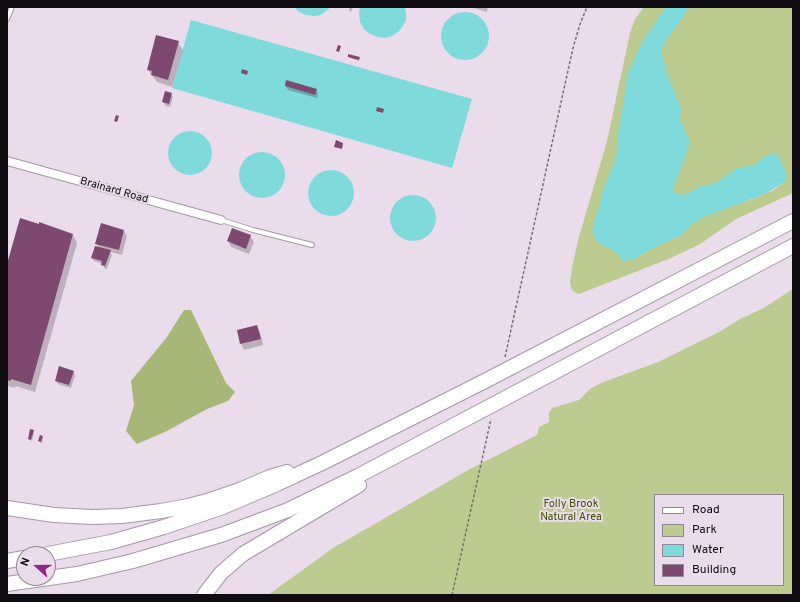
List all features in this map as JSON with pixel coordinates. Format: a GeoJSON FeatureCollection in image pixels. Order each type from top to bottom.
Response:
{"type":"FeatureCollection","features":[{"type":"Feature","properties":{"kind":"highway"},"geometry":{"type":"LineString","coordinates":[[56,552],[111,542],[177,523],[223,507],[266,489],[330,459],[475,386],[793,221]]}},
{"type":"Feature","properties":{"kind":"highway"},"geometry":{"type":"LineString","coordinates":[[11,585],[113,566],[172,551],[221,535],[305,502],[415,446],[793,246]]}},
{"type":"Feature","properties":{"kind":"highway"},"geometry":{"type":"LineString","coordinates":[[204,595],[221,573],[243,554],[378,475],[415,446]]}},
{"type":"Feature","properties":{"kind":"highway"},"geometry":{"type":"LineString","coordinates":[[7,508],[36,514],[92,517],[122,516],[182,508],[242,489],[270,477],[330,459]]}},
{"type":"Feature","properties":{"kind":"street","name":"Brainard Road"},"geometry":{"type":"LineString","coordinates":[[7,160],[221,220]]}},
{"type":"Feature","properties":{"kind":"lane"},"geometry":{"type":"LineString","coordinates":[[7,19],[12,7]]}},
{"type":"Feature","properties":{"kind":"lane"},"geometry":{"type":"LineString","coordinates":[[221,220],[312,245]]}},
{"type":"Feature","properties":{"kind":"path"},"geometry":{"type":"LineString","coordinates":[[504,357],[573,48],[587,7]]}},
{"type":"Feature","properties":{"kind":"path"},"geometry":{"type":"LineString","coordinates":[[452,595],[491,419]]}},
{"type":"Feature","properties":{"kind":"green space"},"geometry":{"type":"Polygon","coordinates":[[[644,7],[793,7],[793,193],[736,219],[700,244],[671,258],[579,294],[574,292],[571,288],[570,283],[572,267],[579,237],[607,141],[630,33],[635,19],[644,7]],[[784,182],[737,205],[772,191],[784,182]],[[687,229],[624,260],[634,259],[657,246],[680,236],[687,229]]]}},
{"type":"Feature","properties":{"kind":"green space","name":"Folly Brook Natural Area"},"geometry":{"type":"Polygon","coordinates":[[[793,289],[793,595],[268,595],[333,548],[470,469],[537,435],[539,427],[549,422],[549,413],[552,408],[579,400],[590,389],[601,383],[658,362],[719,332],[740,319],[762,309],[793,289]]]}},
{"type":"Feature","properties":{"kind":"green space"},"geometry":{"type":"Polygon","coordinates":[[[184,310],[191,310],[226,383],[235,392],[228,401],[207,409],[167,431],[137,444],[126,431],[134,405],[131,381],[167,337],[184,310]]]}},
{"type":"Feature","properties":{"kind":"water"},"geometry":{"type":"Polygon","coordinates":[[[294,7],[331,7],[321,15],[314,16],[299,12],[294,7]]]}},
{"type":"Feature","properties":{"kind":"water"},"geometry":{"type":"Polygon","coordinates":[[[360,7],[405,7],[406,20],[398,32],[392,36],[385,38],[378,37],[370,34],[364,29],[360,22],[360,7]]]}},
{"type":"Feature","properties":{"kind":"water"},"geometry":{"type":"Polygon","coordinates":[[[666,7],[691,7],[665,42],[661,51],[666,71],[681,109],[680,120],[689,139],[688,149],[673,189],[675,194],[685,195],[700,187],[716,183],[737,168],[754,165],[762,158],[772,154],[777,154],[787,177],[784,182],[767,193],[704,217],[695,222],[680,236],[657,246],[634,259],[624,261],[613,250],[599,243],[592,229],[603,189],[617,154],[618,133],[628,74],[646,36],[666,7]]]}},
{"type":"Feature","properties":{"kind":"water"},"geometry":{"type":"Polygon","coordinates":[[[465,12],[474,14],[482,19],[487,27],[489,36],[487,45],[482,53],[474,58],[465,60],[456,58],[448,53],[443,45],[441,36],[443,27],[448,19],[456,14],[465,12]]]}},
{"type":"Feature","properties":{"kind":"water"},"geometry":{"type":"Polygon","coordinates":[[[191,20],[472,99],[452,168],[172,88],[191,20]]]}},
{"type":"Feature","properties":{"kind":"water"},"geometry":{"type":"Polygon","coordinates":[[[186,131],[194,131],[206,137],[212,149],[212,157],[206,169],[194,175],[186,175],[174,169],[168,157],[168,149],[174,137],[186,131]]]}},
{"type":"Feature","properties":{"kind":"water"},"geometry":{"type":"Polygon","coordinates":[[[258,152],[266,152],[275,156],[281,162],[285,175],[281,188],[275,194],[266,198],[258,198],[249,194],[243,188],[239,179],[239,171],[243,162],[249,156],[258,152]]]}},
{"type":"Feature","properties":{"kind":"water"},"geometry":{"type":"Polygon","coordinates":[[[327,170],[335,170],[344,174],[350,180],[354,193],[350,206],[344,212],[335,216],[327,216],[318,212],[312,206],[308,197],[308,189],[312,180],[318,174],[327,170]]]}},
{"type":"Feature","properties":{"kind":"water"},"geometry":{"type":"Polygon","coordinates":[[[409,195],[417,195],[426,199],[432,205],[436,218],[432,231],[426,237],[417,241],[409,241],[400,237],[394,231],[390,222],[390,214],[394,205],[400,199],[409,195]]]}},
{"type":"Feature","properties":{"kind":"building"},"geometry":{"type":"Polygon","coordinates":[[[156,35],[179,41],[168,80],[151,75],[152,71],[147,70],[156,35]]]}},
{"type":"Feature","properties":{"kind":"building"},"geometry":{"type":"Polygon","coordinates":[[[338,45],[341,46],[339,52],[336,51],[338,45]]]}},
{"type":"Feature","properties":{"kind":"building"},"geometry":{"type":"Polygon","coordinates":[[[348,54],[360,57],[359,60],[348,57],[348,54]]]}},
{"type":"Feature","properties":{"kind":"building"},"geometry":{"type":"Polygon","coordinates":[[[242,69],[248,71],[247,75],[241,73],[242,69]]]}},
{"type":"Feature","properties":{"kind":"building"},"geometry":{"type":"Polygon","coordinates":[[[286,80],[317,89],[315,95],[285,86],[286,80]]]}},
{"type":"Feature","properties":{"kind":"building"},"geometry":{"type":"Polygon","coordinates":[[[165,91],[172,93],[169,104],[162,102],[165,91]]]}},
{"type":"Feature","properties":{"kind":"building"},"geometry":{"type":"Polygon","coordinates":[[[377,107],[384,109],[383,113],[376,111],[377,107]]]}},
{"type":"Feature","properties":{"kind":"building"},"geometry":{"type":"Polygon","coordinates":[[[116,115],[119,116],[117,122],[114,121],[116,115]]]}},
{"type":"Feature","properties":{"kind":"building"},"geometry":{"type":"Polygon","coordinates":[[[336,140],[343,143],[342,149],[334,147],[336,140]]]}},
{"type":"Feature","properties":{"kind":"building"},"geometry":{"type":"Polygon","coordinates":[[[20,218],[39,224],[39,222],[73,234],[31,385],[11,379],[11,381],[7,380],[7,264],[20,218]]]}},
{"type":"Feature","properties":{"kind":"building"},"geometry":{"type":"Polygon","coordinates":[[[101,223],[124,230],[119,250],[95,244],[101,223]]]}},
{"type":"Feature","properties":{"kind":"building"},"geometry":{"type":"Polygon","coordinates":[[[232,228],[251,235],[246,249],[227,241],[232,228]]]}},
{"type":"Feature","properties":{"kind":"building"},"geometry":{"type":"Polygon","coordinates":[[[95,246],[111,250],[105,266],[101,265],[102,261],[91,258],[95,246]]]}},
{"type":"Feature","properties":{"kind":"building"},"geometry":{"type":"Polygon","coordinates":[[[257,325],[261,339],[240,344],[237,330],[257,325]]]}},
{"type":"Feature","properties":{"kind":"building"},"geometry":{"type":"Polygon","coordinates":[[[59,366],[74,371],[69,385],[55,381],[59,366]]]}},
{"type":"Feature","properties":{"kind":"building"},"geometry":{"type":"Polygon","coordinates":[[[30,429],[34,430],[31,440],[28,439],[30,429]]]}},
{"type":"Feature","properties":{"kind":"building"},"geometry":{"type":"Polygon","coordinates":[[[40,435],[43,436],[41,442],[38,441],[40,435]]]}}]}
